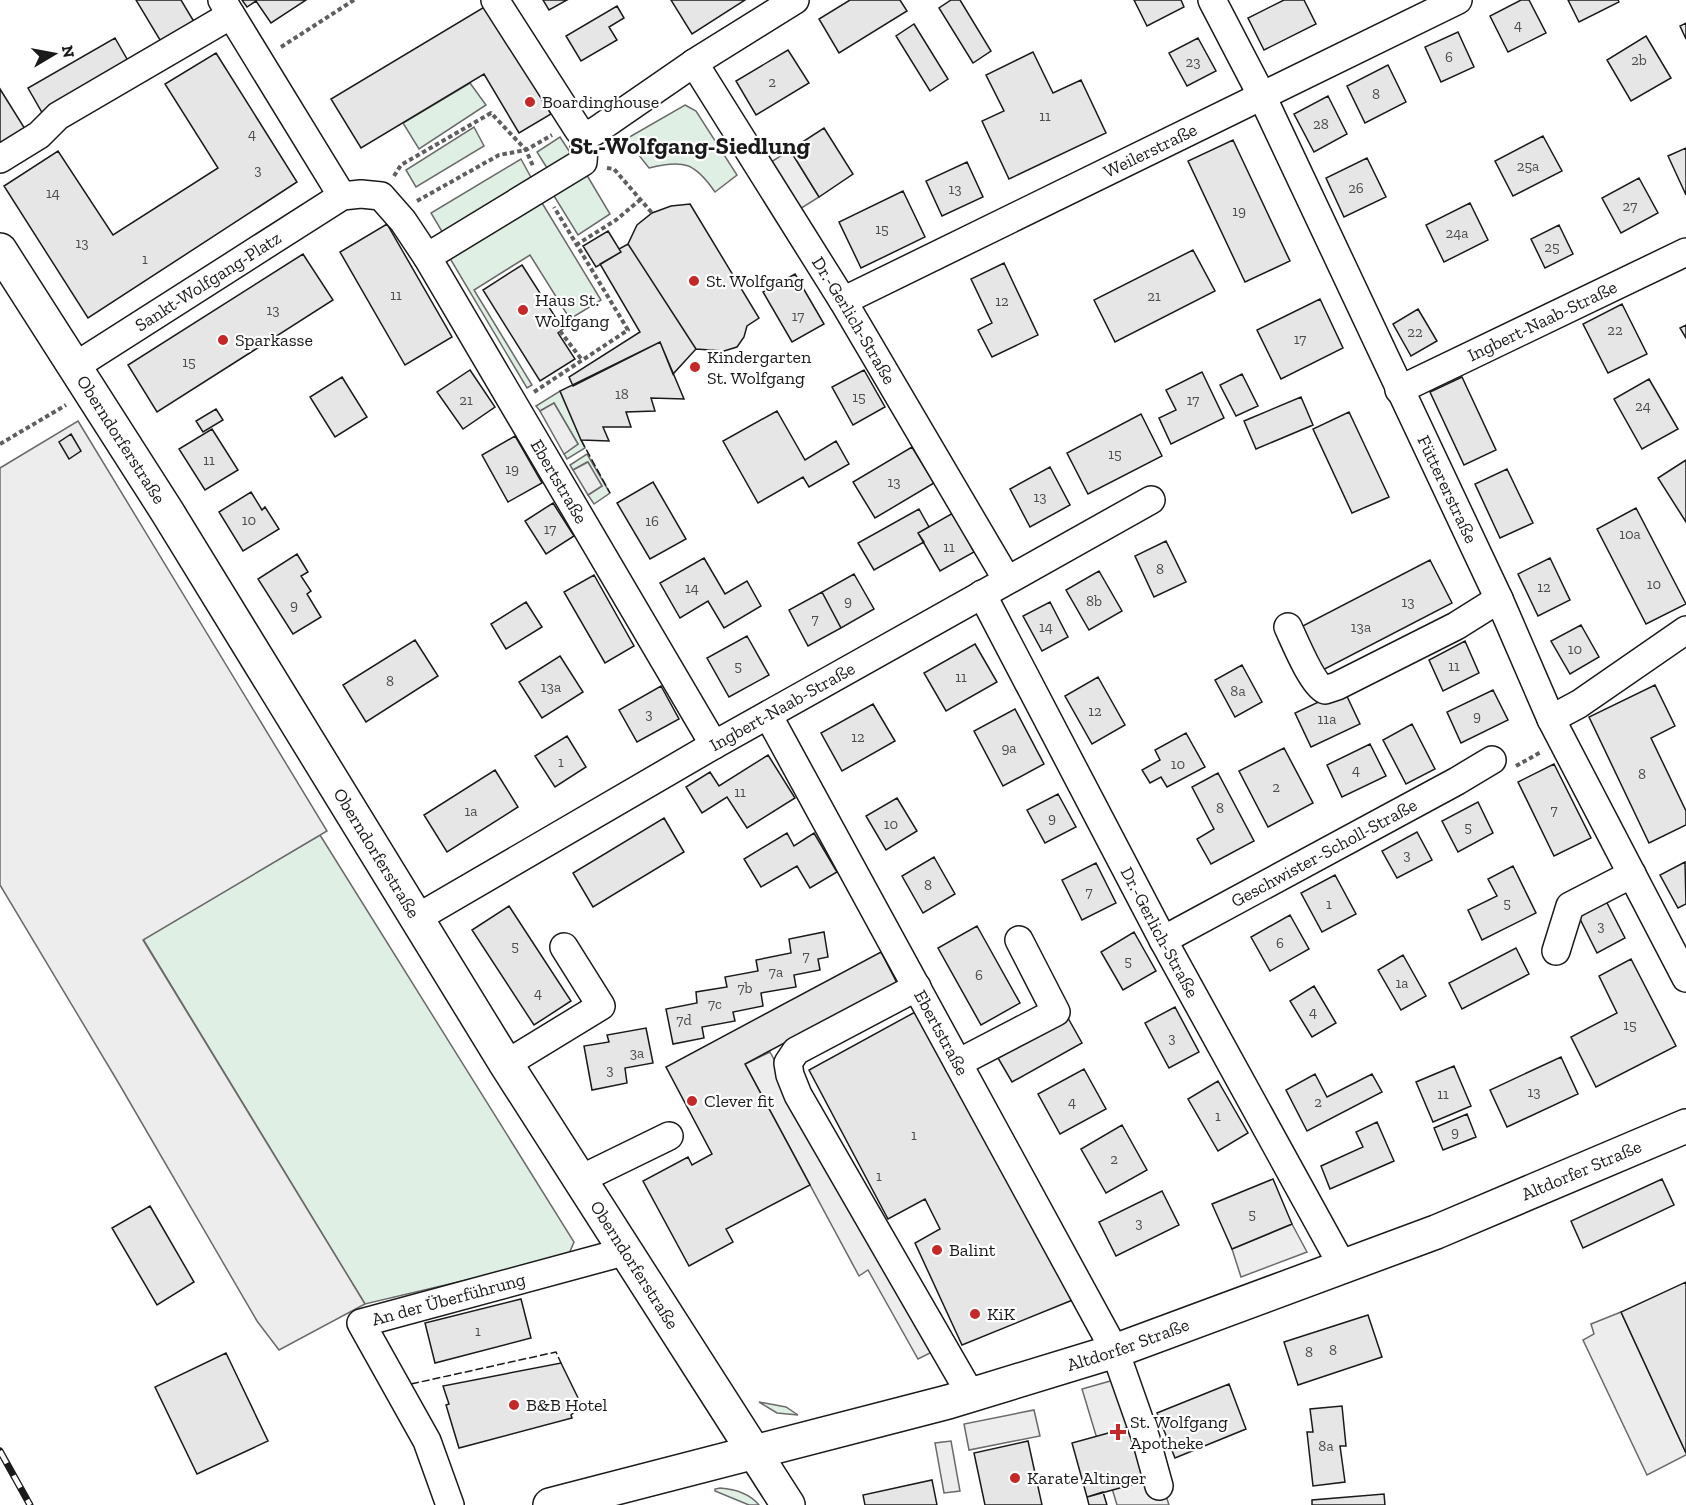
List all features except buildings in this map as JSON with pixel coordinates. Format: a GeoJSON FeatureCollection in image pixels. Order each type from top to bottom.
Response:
{"type":"FeatureCollection","features":[{"type":"Feature","properties":{"kind":"main road","name":"Oberndorferstraße"},"geometry":{"type":"LineString","coordinates":[[0,250],[174,523],[506,1064],[788,1505]]}},
{"type":"Feature","properties":{"kind":"main road","name":"Altdorfer Straße"},"geometry":{"type":"LineString","coordinates":[[550,1505],[971,1395],[1115,1351],[1478,1215],[1686,1126]]}},
{"type":"Feature","properties":{"kind":"street"},"geometry":{"type":"LineString","coordinates":[[427,257],[583,162],[579,128],[495,0]]}},
{"type":"Feature","properties":{"kind":"street"},"geometry":{"type":"LineString","coordinates":[[579,128],[594,132],[694,63],[795,0]]}},
{"type":"Feature","properties":{"kind":"street","name":"Füttererstraße"},"geometry":{"type":"LineString","coordinates":[[1212,0],[1262,96],[1557,730],[1686,978]]}},
{"type":"Feature","properties":{"kind":"street","name":"Weilerstraße"},"geometry":{"type":"LineString","coordinates":[[843,301],[1458,0]]}},
{"type":"Feature","properties":{"kind":"street"},"geometry":{"type":"LineString","coordinates":[[0,159],[39,135],[58,116],[232,16],[342,196],[362,194],[381,196],[403,221]]}},
{"type":"Feature","properties":{"kind":"street","name":"Dr.-Gerlich-Straße"},"geometry":{"type":"LineString","coordinates":[[694,63],[843,301],[1007,580]]}},
{"type":"Feature","properties":{"kind":"street","name":"Sankt-Wolfgang-Platz"},"geometry":{"type":"LineString","coordinates":[[74,367],[342,196]]}},
{"type":"Feature","properties":{"kind":"street","name":"Ebertstraße"},"geometry":{"type":"LineString","coordinates":[[403,221],[427,257],[714,745]]}},
{"type":"Feature","properties":{"kind":"street","name":"Ingbert-Naab-Straße"},"geometry":{"type":"LineString","coordinates":[[1399,390],[1686,252]]}},
{"type":"Feature","properties":{"kind":"street","name":"Ingbert-Naab-Straße"},"geometry":{"type":"LineString","coordinates":[[417,918],[714,745],[1151,500]]}},
{"type":"Feature","properties":{"kind":"street","name":"Dr.-Gerlich-Straße"},"geometry":{"type":"LineString","coordinates":[[982,594],[1163,940],[1343,1267]]}},
{"type":"Feature","properties":{"kind":"street"},"geometry":{"type":"LineString","coordinates":[[1288,627],[1312,676],[1324,690],[1337,686],[1456,626],[1498,599]]}},
{"type":"Feature","properties":{"kind":"street"},"geometry":{"type":"LineString","coordinates":[[1557,730],[1579,704],[1686,630]]}},
{"type":"Feature","properties":{"kind":"street","name":"Ebertstraße"},"geometry":{"type":"LineString","coordinates":[[768,715],[1115,1351],[1146,1439],[1159,1486]]}},
{"type":"Feature","properties":{"kind":"street","name":"Geschwister-Scholl-Straße"},"geometry":{"type":"LineString","coordinates":[[1163,940],[1488,762]]}},
{"type":"Feature","properties":{"kind":"street"},"geometry":{"type":"LineString","coordinates":[[1556,951],[1570,906],[1632,874]]}},
{"type":"Feature","properties":{"kind":"street"},"geometry":{"type":"LineString","coordinates":[[958,1063],[1056,1012],[1019,940]]}},
{"type":"Feature","properties":{"kind":"street"},"geometry":{"type":"LineString","coordinates":[[506,1064],[602,1006],[564,946]]}},
{"type":"Feature","properties":{"kind":"street"},"geometry":{"type":"LineString","coordinates":[[917,987],[796,1051],[788,1063],[798,1095],[971,1395]]}},
{"type":"Feature","properties":{"kind":"street"},"geometry":{"type":"LineString","coordinates":[[581,1179],[669,1136]]}},
{"type":"Feature","properties":{"kind":"street","name":"An der Überführung"},"geometry":{"type":"LineString","coordinates":[[450,1505],[427,1442],[361,1323],[627,1251]]}},
{"type":"Feature","properties":{"kind":"path"},"geometry":{"type":"LineString","coordinates":[[260,61],[354,0]]}},
{"type":"Feature","properties":{"kind":"path"},"geometry":{"type":"LineString","coordinates":[[381,196],[401,165],[491,113],[526,150],[542,187],[628,330],[513,405]]}},
{"type":"Feature","properties":{"kind":"path"},"geometry":{"type":"LineString","coordinates":[[403,221],[419,199],[499,155],[526,150],[579,128]]}},
{"type":"Feature","properties":{"kind":"path"},"geometry":{"type":"LineString","coordinates":[[583,162],[614,170],[652,213]]}},
{"type":"Feature","properties":{"kind":"path"},"geometry":{"type":"LineString","coordinates":[[576,245],[616,220],[640,199]]}},
{"type":"Feature","properties":{"kind":"path"},"geometry":{"type":"LineString","coordinates":[[560,331],[582,360]]}},
{"type":"Feature","properties":{"kind":"path"},"geometry":{"type":"LineString","coordinates":[[0,444],[69,403]]}},
{"type":"Feature","properties":{"kind":"path"},"geometry":{"type":"LineString","coordinates":[[1488,762],[1499,774],[1557,730]]}},
{"type":"Feature","properties":{"kind":"green space"},"geometry":{"type":"Polygon","coordinates":[[[470,83],[486,105],[419,149],[403,123],[470,83]]]}},
{"type":"Feature","properties":{"kind":"green space"},"geometry":{"type":"Polygon","coordinates":[[[685,105],[696,111],[737,175],[715,192],[695,169],[688,166],[671,164],[649,168],[626,139],[685,105]]]}},
{"type":"Feature","properties":{"kind":"green space"},"geometry":{"type":"Polygon","coordinates":[[[474,127],[484,146],[416,187],[406,170],[474,127]]]}},
{"type":"Feature","properties":{"kind":"green space"},"geometry":{"type":"Polygon","coordinates":[[[560,137],[571,154],[547,168],[537,152],[560,137]]]}},
{"type":"Feature","properties":{"kind":"green space"},"geometry":{"type":"Polygon","coordinates":[[[521,159],[534,183],[444,235],[431,213],[521,159]]]}},
{"type":"Feature","properties":{"kind":"green space"},"geometry":{"type":"Polygon","coordinates":[[[585,172],[610,214],[578,235],[551,191],[585,172]]]}},
{"type":"Feature","properties":{"kind":"green space"},"geometry":{"type":"Polygon","coordinates":[[[539,198],[601,300],[570,319],[530,255],[474,290],[532,385],[527,388],[448,255],[539,198]]]}},
{"type":"Feature","properties":{"kind":"green space"},"geometry":{"type":"Polygon","coordinates":[[[560,391],[585,448],[567,459],[564,454],[578,444],[554,403],[540,411],[536,406],[560,391]]]}},
{"type":"Feature","properties":{"kind":"green space"},"geometry":{"type":"Polygon","coordinates":[[[587,454],[610,493],[594,504],[588,495],[602,486],[587,462],[573,470],[570,465],[587,454]]]}},
{"type":"Feature","properties":{"kind":"green space"},"geometry":{"type":"Polygon","coordinates":[[[320,835],[574,1242],[568,1256],[365,1304],[143,939],[320,835]]]}},
{"type":"Feature","properties":{"kind":"green space"},"geometry":{"type":"Polygon","coordinates":[[[759,1402],[786,1407],[798,1415],[777,1413],[759,1402]]]}},
{"type":"Feature","properties":{"kind":"green space"},"geometry":{"type":"Polygon","coordinates":[[[720,1488],[741,1492],[751,1497],[759,1505],[749,1505],[715,1491],[720,1488]]]}},
{"type":"Feature","properties":{"kind":"shaded area"},"geometry":{"type":"Polygon","coordinates":[[[790,150],[819,197],[800,209],[771,162],[790,150]]]}},
{"type":"Feature","properties":{"kind":"shaded area"},"geometry":{"type":"Polygon","coordinates":[[[554,403],[578,444],[564,454],[540,411],[554,403]]]}},
{"type":"Feature","properties":{"kind":"shaded area"},"geometry":{"type":"Polygon","coordinates":[[[78,421],[327,831],[143,940],[365,1304],[279,1350],[257,1321],[0,885],[0,468],[78,421]]]}},
{"type":"Feature","properties":{"kind":"shaded area"},"geometry":{"type":"Polygon","coordinates":[[[588,462],[602,486],[588,495],[573,470],[588,462]]]}},
{"type":"Feature","properties":{"kind":"shaded area"},"geometry":{"type":"Polygon","coordinates":[[[770,1052],[934,1351],[918,1359],[868,1270],[859,1276],[745,1064],[770,1052]]]}},
{"type":"Feature","properties":{"kind":"shaded area"},"geometry":{"type":"Polygon","coordinates":[[[1292,1224],[1307,1252],[1241,1277],[1232,1249],[1292,1224]]]}},
{"type":"Feature","properties":{"kind":"shaded area"},"geometry":{"type":"Polygon","coordinates":[[[1621,1312],[1686,1453],[1647,1475],[1583,1340],[1594,1334],[1591,1324],[1621,1312]]]}},
{"type":"Feature","properties":{"kind":"shaded area"},"geometry":{"type":"Polygon","coordinates":[[[1128,1376],[1169,1505],[1117,1505],[1082,1389],[1128,1376]]]}},
{"type":"Feature","properties":{"kind":"shaded area"},"geometry":{"type":"Polygon","coordinates":[[[1034,1410],[1040,1436],[969,1450],[964,1424],[1034,1410]]]}},
{"type":"Feature","properties":{"kind":"shaded area"},"geometry":{"type":"Polygon","coordinates":[[[951,1441],[960,1491],[944,1493],[935,1443],[951,1441]]]}},
{"type":"Feature","properties":{"kind":"railway"},"geometry":{"type":"LineString","coordinates":[[0,1451],[30,1505]]}},
{"type":"Feature","properties":{"kind":"fence"},"geometry":{"type":"LineString","coordinates":[[581,440],[610,493]]}},
{"type":"Feature","properties":{"kind":"fence"},"geometry":{"type":"LineString","coordinates":[[411,1384],[556,1352],[561,1363]]}},
{"type":"Feature","properties":{"kind":"place","name":"Boardinghouse"},"geometry":{"type":"Point","coordinates":[530,102]}},
{"type":"Feature","properties":{"kind":"place","name":"St. Wolfgang"},"geometry":{"type":"Point","coordinates":[694,281]}},
{"type":"Feature","properties":{"kind":"place","name":"Haus St. Wolfgang"},"geometry":{"type":"Point","coordinates":[523,310]}},
{"type":"Feature","properties":{"kind":"place","name":"Sparkasse"},"geometry":{"type":"Point","coordinates":[223,340]}},
{"type":"Feature","properties":{"kind":"place","name":"Kindergarten St. Wolfgang"},"geometry":{"type":"Point","coordinates":[695,367]}},
{"type":"Feature","properties":{"kind":"place","name":"Clever fit"},"geometry":{"type":"Point","coordinates":[692,1101]}},
{"type":"Feature","properties":{"kind":"place","name":"Balint"},"geometry":{"type":"Point","coordinates":[937,1250]}},
{"type":"Feature","properties":{"kind":"place","name":"KiK"},"geometry":{"type":"Point","coordinates":[975,1314]}},
{"type":"Feature","properties":{"kind":"place","name":"B&B Hotel"},"geometry":{"type":"Point","coordinates":[514,1405]}},
{"type":"Feature","properties":{"kind":"place","name":"St. Wolfgang Apotheke"},"geometry":{"type":"Point","coordinates":[1118,1432]}},
{"type":"Feature","properties":{"kind":"place","name":"Karate Altinger"},"geometry":{"type":"Point","coordinates":[1015,1478]}},
{"type":"Feature","properties":{"kind":"district","name":"St.-Wolfgang-Siedlung"},"geometry":{"type":"Point","coordinates":[690,145]}}]}
